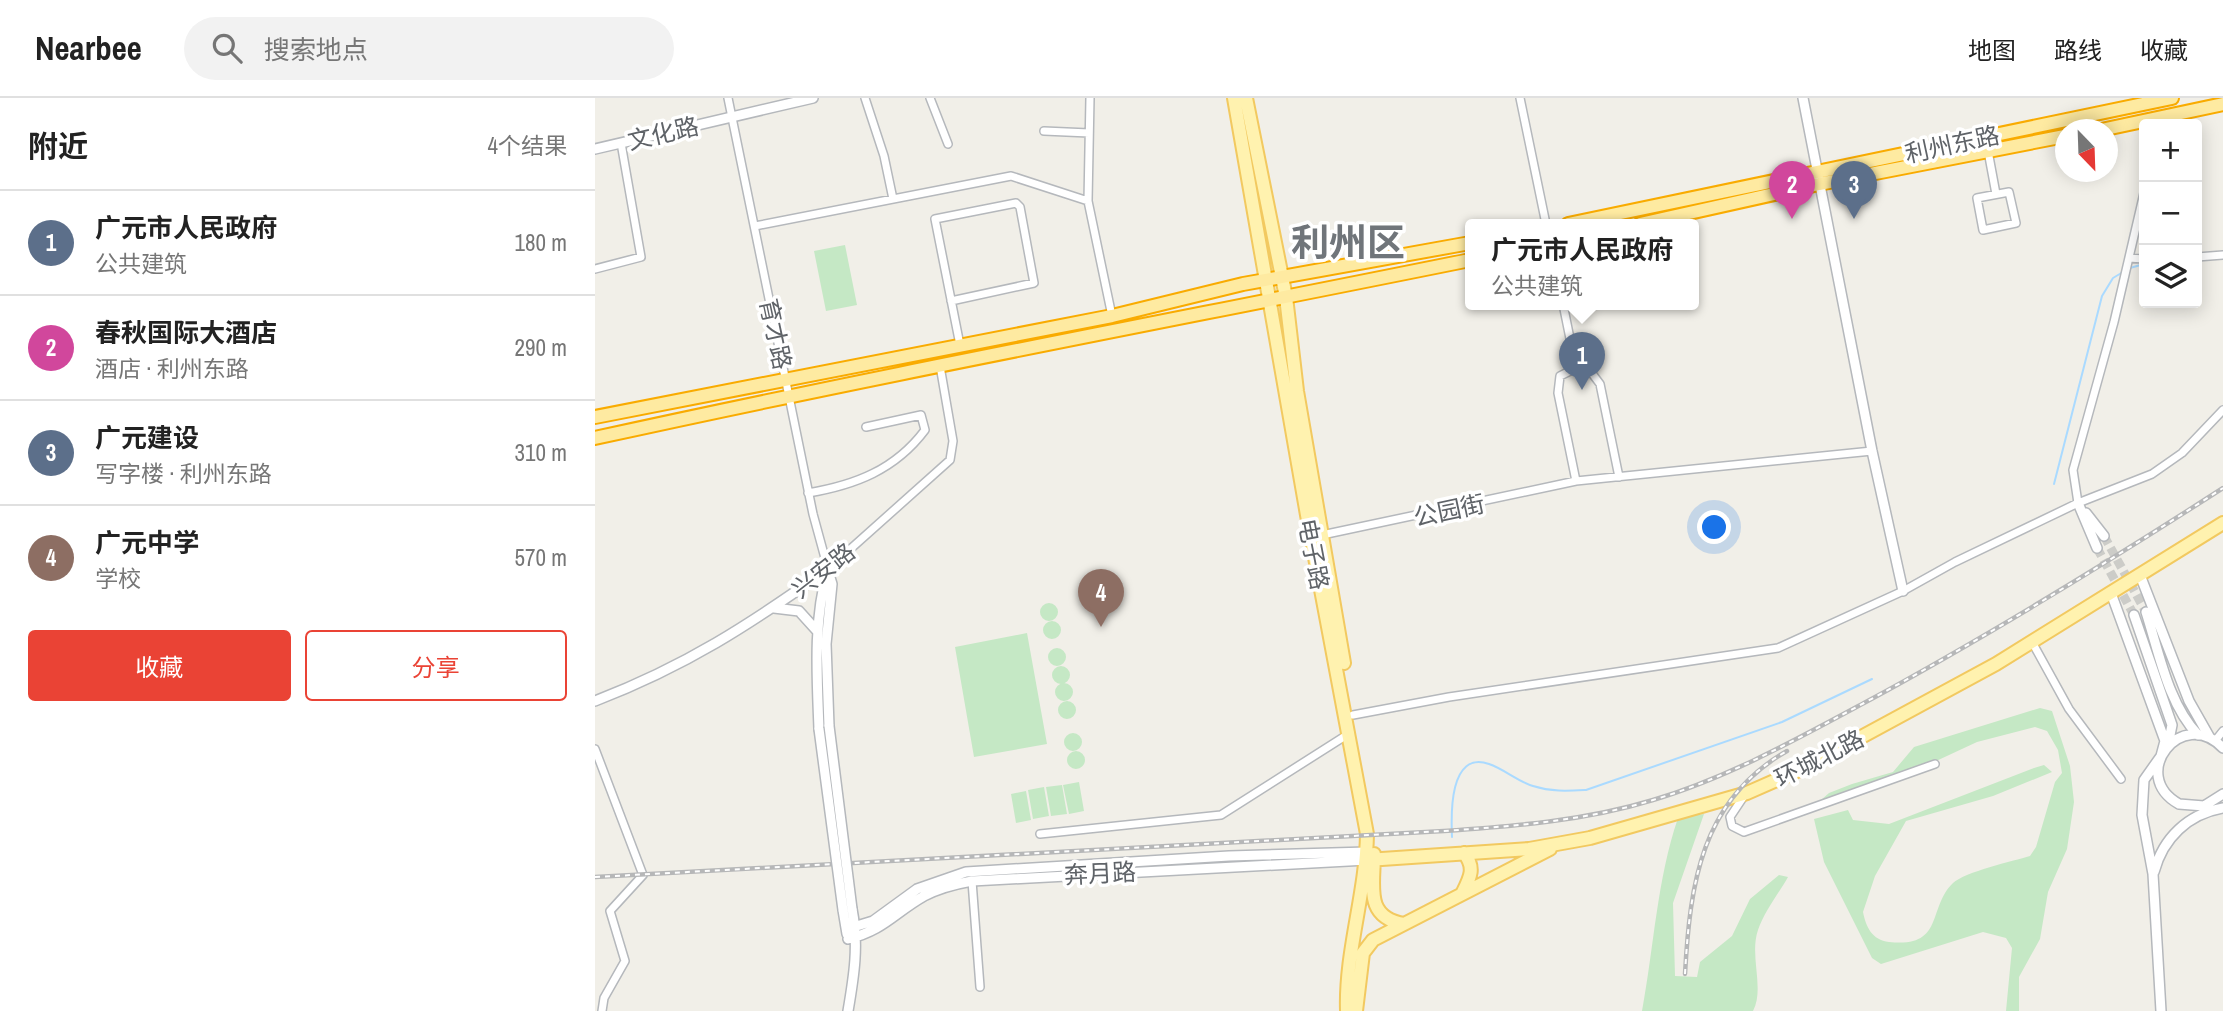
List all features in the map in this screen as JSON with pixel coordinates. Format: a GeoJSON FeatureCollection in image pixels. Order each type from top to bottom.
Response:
{"type":"FeatureCollection","features":[{"type":"Feature","properties":{"kind":"highway","name":"利州东路"},"geometry":{"type":"LineString","coordinates":[[1659,219],[1818,178],[2172,98]]}},
{"type":"Feature","properties":{"kind":"highway"},"geometry":{"type":"LineString","coordinates":[[2169,119],[2223,104]]}},
{"type":"Feature","properties":{"kind":"highway"},"geometry":{"type":"LineString","coordinates":[[2118,127],[2139,124]]}},
{"type":"Feature","properties":{"kind":"highway","name":"利州东路"},"geometry":{"type":"LineString","coordinates":[[1595,219],[2055,138]]}},
{"type":"Feature","properties":{"kind":"highway"},"geometry":{"type":"LineString","coordinates":[[595,417],[1112,316],[1265,280],[1465,244]]}},
{"type":"Feature","properties":{"kind":"highway"},"geometry":{"type":"LineString","coordinates":[[595,438],[824,388],[1269,302],[1465,261]]}},
{"type":"Feature","properties":{"kind":"main road","name":"电子路"},"geometry":{"type":"LineString","coordinates":[[1234,98],[1269,302],[1350,733],[1369,857]]}},
{"type":"Feature","properties":{"kind":"main road","name":"电子路"},"geometry":{"type":"LineString","coordinates":[[1246,98],[1286,297],[1297,391],[1374,834],[1349,965],[1347,1011]]}},
{"type":"Feature","properties":{"kind":"main road"},"geometry":{"type":"LineString","coordinates":[[821,372],[824,388]]}},
{"type":"Feature","properties":{"kind":"main road"},"geometry":{"type":"LineString","coordinates":[[761,384],[764,401]]}},
{"type":"Feature","properties":{"kind":"main road","name":"环城北路"},"geometry":{"type":"LineString","coordinates":[[1369,857],[1529,849],[1590,838],[1747,793],[1804,768],[2032,642],[2223,523]]}},
{"type":"Feature","properties":{"kind":"main road"},"geometry":{"type":"LineString","coordinates":[[1356,1011],[1360,965],[1363,953],[1373,940],[1563,843]]}},
{"type":"Feature","properties":{"kind":"main road"},"geometry":{"type":"LineString","coordinates":[[1462,894],[1472,873],[1471,862],[1464,853]]}},
{"type":"Feature","properties":{"kind":"main road"},"geometry":{"type":"LineString","coordinates":[[1369,857],[1379,913],[1387,921],[1404,924]]}},
{"type":"Feature","properties":{"kind":"main road"},"geometry":{"type":"LineString","coordinates":[[1373,889],[1382,866],[1389,858]]}},
{"type":"Feature","properties":{"kind":"street","name":"育才路"},"geometry":{"type":"LineString","coordinates":[[729,98],[808,493],[828,569]]}},
{"type":"Feature","properties":{"kind":"street","name":"文化路"},"geometry":{"type":"LineString","coordinates":[[595,149],[813,98]]}},
{"type":"Feature","properties":{"kind":"street"},"geometry":{"type":"LineString","coordinates":[[865,98],[884,156],[893,199]]}},
{"type":"Feature","properties":{"kind":"street"},"geometry":{"type":"LineString","coordinates":[[930,98],[948,145]]}},
{"type":"Feature","properties":{"kind":"street"},"geometry":{"type":"LineString","coordinates":[[1090,98],[1088,201],[1112,316]]}},
{"type":"Feature","properties":{"kind":"street"},"geometry":{"type":"LineString","coordinates":[[1520,98],[1545,219]]}},
{"type":"Feature","properties":{"kind":"street"},"geometry":{"type":"LineString","coordinates":[[1803,98],[1872,451],[1903,591]]}},
{"type":"Feature","properties":{"kind":"street"},"geometry":{"type":"LineString","coordinates":[[1044,131],[1089,133]]}},
{"type":"Feature","properties":{"kind":"street"},"geometry":{"type":"LineString","coordinates":[[595,269],[641,257],[621,143]]}},
{"type":"Feature","properties":{"kind":"street"},"geometry":{"type":"LineString","coordinates":[[1988,151],[1996,194]]}},
{"type":"Feature","properties":{"kind":"street"},"geometry":{"type":"LineString","coordinates":[[755,226],[1011,176],[1088,201]]}},
{"type":"Feature","properties":{"kind":"street"},"geometry":{"type":"LineString","coordinates":[[2009,191],[2016,223],[1983,230],[1977,198],[1996,194],[2009,191]]}},
{"type":"Feature","properties":{"kind":"street"},"geometry":{"type":"LineString","coordinates":[[951,300],[1034,283],[1020,207],[1016,203],[935,219],[951,300],[960,345]]}},
{"type":"Feature","properties":{"kind":"street"},"geometry":{"type":"LineString","coordinates":[[2097,548],[2078,503],[2073,470],[2139,215]]}},
{"type":"Feature","properties":{"kind":"street"},"geometry":{"type":"LineString","coordinates":[[2202,257],[2223,255]]}},
{"type":"Feature","properties":{"kind":"street"},"geometry":{"type":"LineString","coordinates":[[2128,262],[2139,259]]}},
{"type":"Feature","properties":{"kind":"street"},"geometry":{"type":"LineString","coordinates":[[1564,310],[1576,368]]}},
{"type":"Feature","properties":{"kind":"street","name":"兴安路"},"geometry":{"type":"LineString","coordinates":[[595,701],[650,679],[717,644],[774,608],[828,569],[950,460],[953,442],[940,366]]}},
{"type":"Feature","properties":{"kind":"street"},"geometry":{"type":"LineString","coordinates":[[1576,481],[1558,393],[1560,376],[1576,368],[1588,368],[1600,384],[1619,477],[1872,451]]}},
{"type":"Feature","properties":{"kind":"street"},"geometry":{"type":"LineString","coordinates":[[1353,715],[1449,697],[1778,648],[1903,591],[1955,562],[2078,503],[2152,474],[2182,453],[2223,410]]}},
{"type":"Feature","properties":{"kind":"street"},"geometry":{"type":"LineString","coordinates":[[808,493],[845,487],[872,476],[899,458],[925,430],[921,415],[866,427]]}},
{"type":"Feature","properties":{"kind":"street","name":"公园街"},"geometry":{"type":"LineString","coordinates":[[1322,536],[1576,481],[1619,477]]}},
{"type":"Feature","properties":{"kind":"street"},"geometry":{"type":"LineString","coordinates":[[2078,503],[2103,536]]}},
{"type":"Feature","properties":{"kind":"street"},"geometry":{"type":"LineString","coordinates":[[828,569],[820,596],[818,632],[824,727],[847,910],[856,958],[848,1011]]}},
{"type":"Feature","properties":{"kind":"street"},"geometry":{"type":"LineString","coordinates":[[824,727],[826,644],[832,584],[828,569]]}},
{"type":"Feature","properties":{"kind":"street"},"geometry":{"type":"LineString","coordinates":[[2140,575],[2189,701],[2213,739],[2223,748]]}},
{"type":"Feature","properties":{"kind":"street"},"geometry":{"type":"LineString","coordinates":[[2111,593],[2161,725],[2165,741],[2158,774],[2161,787],[2174,801],[2207,812]]}},
{"type":"Feature","properties":{"kind":"street"},"geometry":{"type":"LineString","coordinates":[[774,608],[799,611],[818,632]]}},
{"type":"Feature","properties":{"kind":"street"},"geometry":{"type":"LineString","coordinates":[[2146,612],[2178,706],[2186,722],[2197,734]]}},
{"type":"Feature","properties":{"kind":"street"},"geometry":{"type":"LineString","coordinates":[[2134,615],[2172,725],[2168,745],[2144,780],[2142,815],[2153,874],[2161,1011]]}},
{"type":"Feature","properties":{"kind":"street"},"geometry":{"type":"LineString","coordinates":[[2032,642],[2069,709],[2120,779]]}},
{"type":"Feature","properties":{"kind":"street"},"geometry":{"type":"LineString","coordinates":[[2213,739],[2223,732]]}},
{"type":"Feature","properties":{"kind":"street"},"geometry":{"type":"LineString","coordinates":[[1040,834],[1221,815],[1350,733]]}},
{"type":"Feature","properties":{"kind":"street"},"geometry":{"type":"LineString","coordinates":[[2168,745],[2185,736],[2197,734],[2213,739]]}},
{"type":"Feature","properties":{"kind":"street"},"geometry":{"type":"LineString","coordinates":[[595,749],[643,875],[610,911],[625,961],[604,998],[603,1011]]}},
{"type":"Feature","properties":{"kind":"street"},"geometry":{"type":"LineString","coordinates":[[1747,793],[1730,814],[1732,826],[1741,831],[1935,764]]}},
{"type":"Feature","properties":{"kind":"street"},"geometry":{"type":"LineString","coordinates":[[2185,806],[2204,806],[2222,795]]}},
{"type":"Feature","properties":{"kind":"street"},"geometry":{"type":"LineString","coordinates":[[2207,812],[2222,795]]}},
{"type":"Feature","properties":{"kind":"street"},"geometry":{"type":"LineString","coordinates":[[2153,874],[2168,841],[2187,822],[2223,808]]}},
{"type":"Feature","properties":{"kind":"street"},"geometry":{"type":"LineString","coordinates":[[852,933],[917,890],[966,872],[1229,856],[1369,857]]}},
{"type":"Feature","properties":{"kind":"street","name":"奔月路"},"geometry":{"type":"LineString","coordinates":[[852,933],[877,930],[925,895],[950,885],[972,881],[1369,857]]}},
{"type":"Feature","properties":{"kind":"street"},"geometry":{"type":"LineString","coordinates":[[972,881],[980,987]]}},
{"type":"Feature","properties":{"kind":"green space"},"geometry":{"type":"Polygon","coordinates":[[[845,245],[857,305],[826,311],[814,251],[845,245]]]}},
{"type":"Feature","properties":{"kind":"green space"},"geometry":{"type":"Polygon","coordinates":[[[1049,603],[1055,606],[1058,612],[1055,618],[1049,621],[1043,618],[1040,612],[1043,606],[1049,603]]]}},
{"type":"Feature","properties":{"kind":"green space"},"geometry":{"type":"Polygon","coordinates":[[[1052,621],[1058,624],[1061,630],[1058,636],[1052,639],[1046,636],[1043,630],[1046,624],[1052,621]]]}},
{"type":"Feature","properties":{"kind":"green space"},"geometry":{"type":"Polygon","coordinates":[[[1027,633],[1047,744],[974,757],[955,647],[1027,633]]]}},
{"type":"Feature","properties":{"kind":"green space"},"geometry":{"type":"Polygon","coordinates":[[[1057,648],[1063,651],[1066,657],[1063,663],[1057,666],[1051,663],[1048,657],[1051,651],[1057,648]]]}},
{"type":"Feature","properties":{"kind":"green space"},"geometry":{"type":"Polygon","coordinates":[[[1061,666],[1067,669],[1070,675],[1067,681],[1061,684],[1055,681],[1052,675],[1055,669],[1061,666]]]}},
{"type":"Feature","properties":{"kind":"green space"},"geometry":{"type":"Polygon","coordinates":[[[1064,683],[1070,686],[1073,692],[1070,698],[1064,701],[1058,698],[1055,692],[1058,686],[1064,683]]]}},
{"type":"Feature","properties":{"kind":"green space"},"geometry":{"type":"Polygon","coordinates":[[[1067,701],[1073,704],[1076,710],[1073,716],[1067,719],[1061,716],[1058,710],[1061,704],[1067,701]]]}},
{"type":"Feature","properties":{"kind":"green space"},"geometry":{"type":"Polygon","coordinates":[[[2040,708],[2052,711],[2070,766],[2074,802],[2067,849],[2048,892],[2040,939],[2019,977],[2019,1011],[2006,1011],[2012,948],[2006,938],[1983,932],[1881,964],[1872,958],[1824,862],[1814,819],[1848,810],[1853,820],[1889,824],[2034,768],[2044,765],[2052,772],[1993,796],[1906,821],[1875,876],[1863,912],[1868,928],[1878,939],[1907,942],[1919,939],[1927,933],[1945,893],[1953,883],[1978,871],[2030,856],[2036,847],[2055,782],[2062,773],[2058,750],[2047,731],[2035,727],[1977,742],[1934,762],[1821,800],[1829,793],[1852,784],[1893,772],[1914,747],[2040,708]]]}},
{"type":"Feature","properties":{"kind":"green space"},"geometry":{"type":"Polygon","coordinates":[[[1073,733],[1079,736],[1082,742],[1079,748],[1073,751],[1067,748],[1064,742],[1067,736],[1073,733]]]}},
{"type":"Feature","properties":{"kind":"green space"},"geometry":{"type":"Polygon","coordinates":[[[1076,751],[1082,754],[1085,760],[1082,766],[1076,769],[1070,766],[1067,760],[1070,754],[1076,751]]]}},
{"type":"Feature","properties":{"kind":"green space"},"geometry":{"type":"Polygon","coordinates":[[[1079,782],[1084,811],[1069,814],[1063,785],[1079,782]]]}},
{"type":"Feature","properties":{"kind":"green space"},"geometry":{"type":"Polygon","coordinates":[[[1062,785],[1067,814],[1051,816],[1046,787],[1062,785]]]}},
{"type":"Feature","properties":{"kind":"green space"},"geometry":{"type":"Polygon","coordinates":[[[1044,787],[1049,816],[1033,819],[1028,790],[1044,787]]]}},
{"type":"Feature","properties":{"kind":"green space"},"geometry":{"type":"Polygon","coordinates":[[[1026,791],[1031,820],[1016,823],[1011,794],[1026,791]]]}},
{"type":"Feature","properties":{"kind":"green space"},"geometry":{"type":"Polygon","coordinates":[[[1704,814],[1673,903],[1675,976],[1697,977],[1700,962],[1732,936],[1750,899],[1779,875],[1788,877],[1758,930],[1755,950],[1758,992],[1756,1002],[1753,1011],[1642,1011],[1665,865],[1678,818],[1704,814]]]}},
{"type":"Feature","properties":{"kind":"waterway"},"geometry":{"type":"LineString","coordinates":[[2130,268],[2139,265]]}},
{"type":"Feature","properties":{"kind":"waterway"},"geometry":{"type":"LineString","coordinates":[[2054,484],[2102,296],[2113,278],[2123,272]]}},
{"type":"Feature","properties":{"kind":"waterway"},"geometry":{"type":"LineString","coordinates":[[1452,837],[1455,787],[1466,766],[1476,762],[1495,766],[1540,788],[1559,791],[1586,790],[1782,722],[1872,679]]}},
{"type":"Feature","properties":{"kind":"tunnel"},"geometry":{"type":"LineString","coordinates":[[2104,536],[2146,612]]}},
{"type":"Feature","properties":{"kind":"tunnel"},"geometry":{"type":"LineString","coordinates":[[2097,548],[2134,615]]}},
{"type":"Feature","properties":{"kind":"railway"},"geometry":{"type":"LineString","coordinates":[[595,877],[1444,831],[1549,822],[1627,807],[1708,781],[1839,717],[2001,626],[2223,488]]}},
{"type":"Feature","properties":{"kind":"railway"},"geometry":{"type":"LineString","coordinates":[[1685,974],[1691,908],[1697,877],[1718,819],[1735,794],[1758,771],[1787,751]]}},
{"type":"Feature","properties":{"kind":"place","name":"春秋国际大酒店"},"geometry":{"type":"Point","coordinates":[1792,219]}},
{"type":"Feature","properties":{"kind":"place","name":"广元建设"},"geometry":{"type":"Point","coordinates":[1854,219]}},
{"type":"Feature","properties":{"kind":"place","name":"广元市人民政府"},"geometry":{"type":"Point","coordinates":[1582,390]}},
{"type":"Feature","properties":{"kind":"place","name":"广元中学"},"geometry":{"type":"Point","coordinates":[1101,627]}},
{"type":"Feature","properties":{"kind":"district","name":"利州区"},"geometry":{"type":"Point","coordinates":[1348,242]}}]}
